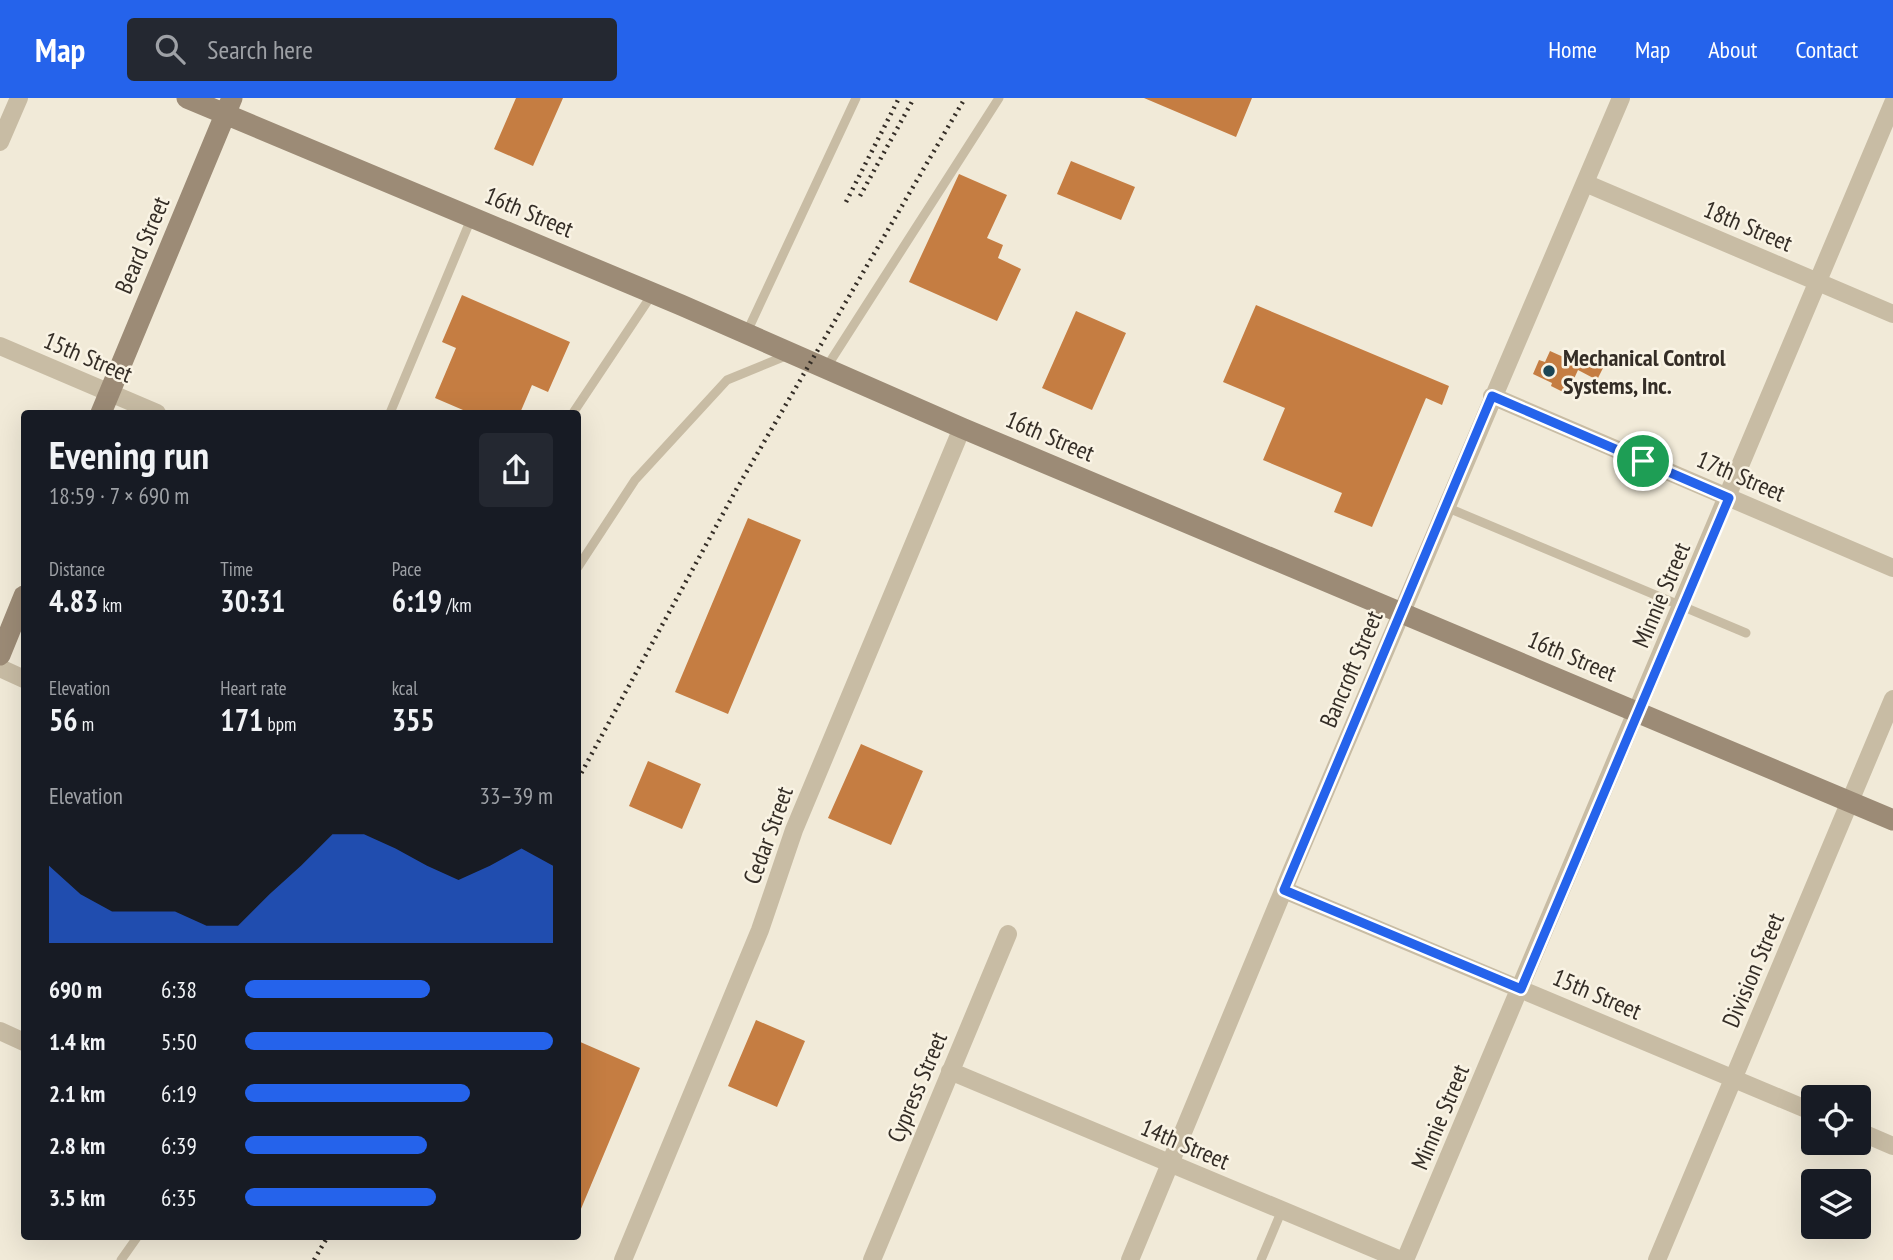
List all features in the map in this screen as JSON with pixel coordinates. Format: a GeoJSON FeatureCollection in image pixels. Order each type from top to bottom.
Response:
{"type":"FeatureCollection","features":[{"type":"Feature","properties":{"kind":"street"},"geometry":{"type":"LineString","coordinates":[[0,142],[19,98]]}},
{"type":"Feature","properties":{"kind":"street","name":"16th Street"},"geometry":{"type":"LineString","coordinates":[[187,98],[229,106],[471,217],[962,428],[1893,820]]}},
{"type":"Feature","properties":{"kind":"street","name":"Bancroft Street"},"geometry":{"type":"LineString","coordinates":[[1130,1260],[1492,396],[1621,98]]}},
{"type":"Feature","properties":{"kind":"street","name":"Minnie Street"},"geometry":{"type":"LineString","coordinates":[[1403,1260],[1729,498],[1735,478],[1893,103]]}},
{"type":"Feature","properties":{"kind":"street","name":"Beard Street"},"geometry":{"type":"LineString","coordinates":[[105,403],[229,106]]}},
{"type":"Feature","properties":{"kind":"street","name":"18th Street"},"geometry":{"type":"LineString","coordinates":[[1585,183],[1893,314]]}},
{"type":"Feature","properties":{"kind":"street","name":"15th Street"},"geometry":{"type":"LineString","coordinates":[[0,346],[105,403],[141,410]]}},
{"type":"Feature","properties":{"kind":"street","name":"17th Street"},"geometry":{"type":"LineString","coordinates":[[1492,396],[1893,568]]}},
{"type":"Feature","properties":{"kind":"street","name":"Cedar Street"},"geometry":{"type":"LineString","coordinates":[[623,1260],[760,930],[799,818],[962,428]]}},
{"type":"Feature","properties":{"kind":"street"},"geometry":{"type":"LineString","coordinates":[[0,655],[21,603]]}},
{"type":"Feature","properties":{"kind":"street"},"geometry":{"type":"LineString","coordinates":[[0,668],[21,678]]}},
{"type":"Feature","properties":{"kind":"street","name":"Division Street"},"geometry":{"type":"LineString","coordinates":[[1657,1260],[1893,698]]}},
{"type":"Feature","properties":{"kind":"street","name":"15th Street"},"geometry":{"type":"LineString","coordinates":[[1284,890],[1801,1107]]}},
{"type":"Feature","properties":{"kind":"street","name":"Cypress Street"},"geometry":{"type":"LineString","coordinates":[[872,1260],[1008,934]]}},
{"type":"Feature","properties":{"kind":"street"},"geometry":{"type":"LineString","coordinates":[[0,1031],[21,1041]]}},
{"type":"Feature","properties":{"kind":"street","name":"14th Street"},"geometry":{"type":"LineString","coordinates":[[950,1071],[1403,1260]]}},
{"type":"Feature","properties":{"kind":"street"},"geometry":{"type":"LineString","coordinates":[[1871,1137],[1893,1146]]}},
{"type":"Feature","properties":{"kind":"lane"},"geometry":{"type":"LineString","coordinates":[[746,334],[856,98]]}},
{"type":"Feature","properties":{"kind":"lane"},"geometry":{"type":"LineString","coordinates":[[825,369],[999,98]]}},
{"type":"Feature","properties":{"kind":"lane"},"geometry":{"type":"LineString","coordinates":[[391,410],[471,217]]}},
{"type":"Feature","properties":{"kind":"lane"},"geometry":{"type":"LineString","coordinates":[[575,410],[653,293]]}},
{"type":"Feature","properties":{"kind":"lane"},"geometry":{"type":"LineString","coordinates":[[581,562],[635,480],[727,380],[790,354]]}},
{"type":"Feature","properties":{"kind":"lane"},"geometry":{"type":"LineString","coordinates":[[1446,507],[1746,633]]}},
{"type":"Feature","properties":{"kind":"lane"},"geometry":{"type":"LineString","coordinates":[[1261,1260],[1282,1210]]}},
{"type":"Feature","properties":{"kind":"lane"},"geometry":{"type":"LineString","coordinates":[[121,1260],[135,1240]]}},
{"type":"Feature","properties":{"kind":"building"},"geometry":{"type":"Polygon","coordinates":[[[516,98],[563,98],[533,166],[494,149],[516,98]]]}},
{"type":"Feature","properties":{"kind":"building"},"geometry":{"type":"Polygon","coordinates":[[[1144,98],[1252,98],[1236,137],[1144,98]]]}},
{"type":"Feature","properties":{"kind":"building"},"geometry":{"type":"Polygon","coordinates":[[[1071,161],[1135,187],[1121,220],[1057,194],[1071,161]]]}},
{"type":"Feature","properties":{"kind":"building"},"geometry":{"type":"Polygon","coordinates":[[[959,174],[1007,195],[987,238],[1003,245],[998,258],[1021,269],[997,321],[909,282],[959,174]]]}},
{"type":"Feature","properties":{"kind":"building"},"geometry":{"type":"Polygon","coordinates":[[[462,295],[570,342],[548,392],[532,385],[521,410],[463,410],[435,398],[456,348],[442,342],[462,295]]]}},
{"type":"Feature","properties":{"kind":"building"},"geometry":{"type":"Polygon","coordinates":[[[1256,305],[1449,386],[1442,405],[1426,398],[1372,527],[1334,512],[1342,493],[1263,460],[1285,408],[1223,382],[1256,305]]]}},
{"type":"Feature","properties":{"kind":"building"},"geometry":{"type":"Polygon","coordinates":[[[1076,311],[1126,333],[1092,410],[1042,388],[1076,311]]]}},
{"type":"Feature","properties":{"kind":"building"},"geometry":{"type":"Polygon","coordinates":[[[1550,351],[1579,364],[1583,354],[1605,364],[1597,380],[1578,370],[1567,394],[1533,374],[1539,360],[1545,362],[1550,351]]]}},
{"type":"Feature","properties":{"kind":"building"},"geometry":{"type":"Polygon","coordinates":[[[748,518],[801,540],[728,714],[675,692],[748,518]]]}},
{"type":"Feature","properties":{"kind":"building"},"geometry":{"type":"Polygon","coordinates":[[[861,744],[923,771],[891,845],[828,818],[861,744]]]}},
{"type":"Feature","properties":{"kind":"building"},"geometry":{"type":"Polygon","coordinates":[[[648,761],[701,784],[682,829],[629,806],[648,761]]]}},
{"type":"Feature","properties":{"kind":"building"},"geometry":{"type":"Polygon","coordinates":[[[756,1020],[805,1041],[777,1107],[728,1086],[756,1020]]]}},
{"type":"Feature","properties":{"kind":"building"},"geometry":{"type":"Polygon","coordinates":[[[581,1042],[640,1068],[581,1209],[581,1042]]]}},
{"type":"Feature","properties":{"kind":"railway"},"geometry":{"type":"LineString","coordinates":[[846,202],[899,98]]}},
{"type":"Feature","properties":{"kind":"railway"},"geometry":{"type":"LineString","coordinates":[[860,196],[914,98]]}},
{"type":"Feature","properties":{"kind":"railway"},"geometry":{"type":"LineString","coordinates":[[581,774],[736,490],[965,98]]}},
{"type":"Feature","properties":{"kind":"railway"},"geometry":{"type":"LineString","coordinates":[[314,1260],[326,1240]]}},
{"type":"Feature","properties":{"kind":"place","name":"Mechanical Control Systems, Inc."},"geometry":{"type":"Point","coordinates":[1549,371]}},
{"type":"Feature","properties":{"kind":"route"},"geometry":{"type":"LineString","coordinates":[[1492,396],[1643,461],[1729,498],[1521,989],[1284,890],[1492,396]]}}]}
